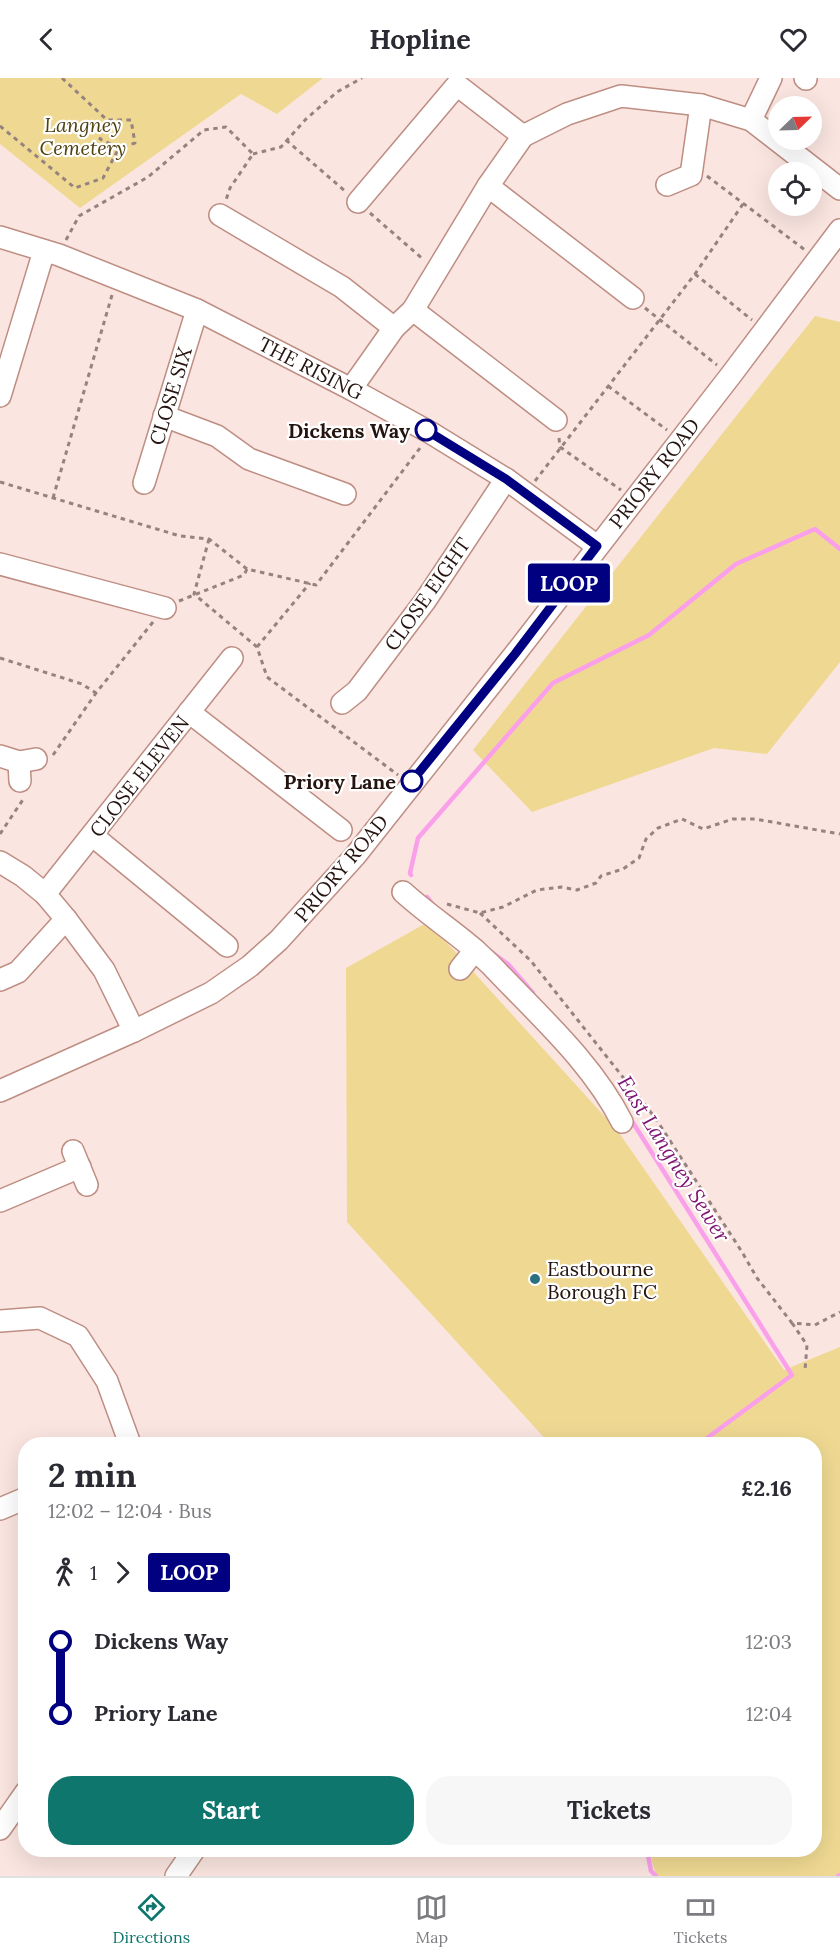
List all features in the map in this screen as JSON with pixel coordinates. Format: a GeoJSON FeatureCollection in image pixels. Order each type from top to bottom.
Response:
{"type":"FeatureCollection","features":[{"type":"Feature","properties":{"kind":"street"},"geometry":{"type":"LineString","coordinates":[[751,120],[771,78]]}},
{"type":"Feature","properties":{"kind":"street"},"geometry":{"type":"LineString","coordinates":[[358,202],[457,85],[523,136]]}},
{"type":"Feature","properties":{"kind":"street"},"geometry":{"type":"LineString","coordinates":[[351,389],[394,328],[413,310],[488,186],[523,136],[567,114],[621,96],[701,105],[751,120],[840,189]]}},
{"type":"Feature","properties":{"kind":"street"},"geometry":{"type":"LineString","coordinates":[[667,185],[691,175],[701,105]]}},
{"type":"Feature","properties":{"kind":"street"},"geometry":{"type":"LineString","coordinates":[[488,186],[633,298]]}},
{"type":"Feature","properties":{"kind":"street"},"geometry":{"type":"LineString","coordinates":[[220,215],[342,287],[394,328]]}},
{"type":"Feature","properties":{"kind":"street","name":"PRIORY ROAD"},"geometry":{"type":"LineString","coordinates":[[0,1091],[134,1031],[211,993],[279,940],[355,856],[515,654],[840,230]]}},
{"type":"Feature","properties":{"kind":"street","name":"THE RISING"},"geometry":{"type":"LineString","coordinates":[[0,237],[51,253],[197,310],[351,389],[432,433],[506,479],[597,546]]}},
{"type":"Feature","properties":{"kind":"street"},"geometry":{"type":"LineString","coordinates":[[0,396],[51,253]]}},
{"type":"Feature","properties":{"kind":"street","name":"CLOSE SIX"},"geometry":{"type":"LineString","coordinates":[[144,483],[197,310]]}},
{"type":"Feature","properties":{"kind":"street"},"geometry":{"type":"LineString","coordinates":[[413,310],[556,420]]}},
{"type":"Feature","properties":{"kind":"street"},"geometry":{"type":"LineString","coordinates":[[164,416],[217,436],[249,459],[345,494]]}},
{"type":"Feature","properties":{"kind":"street","name":"CLOSE EIGHT"},"geometry":{"type":"LineString","coordinates":[[342,703],[357,691],[425,601],[506,479]]}},
{"type":"Feature","properties":{"kind":"street"},"geometry":{"type":"LineString","coordinates":[[0,564],[165,608]]}},
{"type":"Feature","properties":{"kind":"street","name":"CLOSE ELEVEN"},"geometry":{"type":"LineString","coordinates":[[45,894],[232,658]]}},
{"type":"Feature","properties":{"kind":"street"},"geometry":{"type":"LineString","coordinates":[[189,712],[341,830]]}},
{"type":"Feature","properties":{"kind":"street"},"geometry":{"type":"LineString","coordinates":[[93,836],[227,946]]}},
{"type":"Feature","properties":{"kind":"street"},"geometry":{"type":"LineString","coordinates":[[0,862],[23,876],[45,894],[66,919],[104,970],[134,1031]]}},
{"type":"Feature","properties":{"kind":"street"},"geometry":{"type":"LineString","coordinates":[[403,892],[418,906],[446,925],[491,965],[593,1075],[615,1107],[622,1122]]}},
{"type":"Feature","properties":{"kind":"street"},"geometry":{"type":"LineString","coordinates":[[0,980],[18,972],[66,919]]}},
{"type":"Feature","properties":{"kind":"street"},"geometry":{"type":"LineString","coordinates":[[460,969],[475,951]]}},
{"type":"Feature","properties":{"kind":"street"},"geometry":{"type":"LineString","coordinates":[[0,1201],[80,1168]]}},
{"type":"Feature","properties":{"kind":"street"},"geometry":{"type":"LineString","coordinates":[[0,1321],[40,1318],[78,1336],[107,1381],[127,1437]]}},
{"type":"Feature","properties":{"kind":"street"},"geometry":{"type":"LineString","coordinates":[[0,1509],[18,1501]]}},
{"type":"Feature","properties":{"kind":"street"},"geometry":{"type":"LineString","coordinates":[[0,1829],[18,1803]]}},
{"type":"Feature","properties":{"kind":"street"},"geometry":{"type":"LineString","coordinates":[[176,1876],[189,1857]]}},
{"type":"Feature","properties":{"kind":"path"},"geometry":{"type":"LineString","coordinates":[[62,78],[107,120],[131,120],[135,143],[119,148],[100,139],[107,120]]}},
{"type":"Feature","properties":{"kind":"path"},"geometry":{"type":"LineString","coordinates":[[220,215],[231,188],[253,154],[281,147],[306,119],[337,92],[362,78]]}},
{"type":"Feature","properties":{"kind":"path"},"geometry":{"type":"LineString","coordinates":[[0,126],[75,188],[103,178],[119,148]]}},
{"type":"Feature","properties":{"kind":"path"},"geometry":{"type":"LineString","coordinates":[[51,253],[79,216],[148,177],[204,130],[225,127],[253,154]]}},
{"type":"Feature","properties":{"kind":"path"},"geometry":{"type":"LineString","coordinates":[[691,175],[708,176],[818,259]]}},
{"type":"Feature","properties":{"kind":"path"},"geometry":{"type":"LineString","coordinates":[[526,494],[695,274],[743,204]]}},
{"type":"Feature","properties":{"kind":"path"},"geometry":{"type":"LineString","coordinates":[[695,274],[764,330]]}},
{"type":"Feature","properties":{"kind":"path"},"geometry":{"type":"LineString","coordinates":[[53,498],[117,279]]}},
{"type":"Feature","properties":{"kind":"path"},"geometry":{"type":"LineString","coordinates":[[633,298],[731,375]]}},
{"type":"Feature","properties":{"kind":"path"},"geometry":{"type":"LineString","coordinates":[[608,386],[680,440]]}},
{"type":"Feature","properties":{"kind":"path"},"geometry":{"type":"LineString","coordinates":[[556,420],[560,447],[634,500]]}},
{"type":"Feature","properties":{"kind":"path"},"geometry":{"type":"LineString","coordinates":[[0,482],[180,536],[209,539],[247,569],[316,585],[432,433]]}},
{"type":"Feature","properties":{"kind":"path"},"geometry":{"type":"LineString","coordinates":[[195,594],[209,539]]}},
{"type":"Feature","properties":{"kind":"path"},"geometry":{"type":"LineString","coordinates":[[0,834],[25,769],[96,693],[165,608],[244,575],[247,569]]}},
{"type":"Feature","properties":{"kind":"path"},"geometry":{"type":"LineString","coordinates":[[257,647],[310,583]]}},
{"type":"Feature","properties":{"kind":"path"},"geometry":{"type":"LineString","coordinates":[[195,594],[257,647],[267,677],[410,784]]}},
{"type":"Feature","properties":{"kind":"path"},"geometry":{"type":"LineString","coordinates":[[0,658],[82,684],[96,693]]}},
{"type":"Feature","properties":{"kind":"path"},"geometry":{"type":"LineString","coordinates":[[480,913],[503,906],[537,890],[561,887],[577,890],[596,883],[601,876],[623,869],[639,858],[646,838],[658,828],[682,819],[703,829],[733,819],[755,819],[840,834]]}},
{"type":"Feature","properties":{"kind":"path"},"geometry":{"type":"LineString","coordinates":[[437,902],[480,913],[531,961],[656,1119],[757,1278],[807,1345],[805,1370]]}},
{"type":"Feature","properties":{"kind":"path"},"geometry":{"type":"LineString","coordinates":[[792,1323],[815,1325],[840,1312]]}},
{"type":"Feature","properties":{"kind":"green space","name":"Langney Cemetery"},"geometry":{"type":"Polygon","coordinates":[[[0,78],[323,78],[277,114],[241,94],[80,208],[0,144],[0,78]]]}},
{"type":"Feature","properties":{"kind":"green space"},"geometry":{"type":"Polygon","coordinates":[[[815,316],[840,322],[840,662],[767,754],[714,748],[532,812],[473,750],[815,316]]]}},
{"type":"Feature","properties":{"kind":"green space"},"geometry":{"type":"Polygon","coordinates":[[[428,922],[617,1130],[784,1370],[840,1347],[840,1876],[656,1876],[651,1857],[822,1857],[822,1437],[544,1437],[347,1222],[346,968],[428,922]]]}},
{"type":"Feature","properties":{"kind":"waterway","name":"East Langney Sewer"},"geometry":{"type":"LineString","coordinates":[[411,875],[418,838],[553,683],[649,635],[736,564],[815,529],[840,549]]}},
{"type":"Feature","properties":{"kind":"waterway","name":"East Langney Sewer"},"geometry":{"type":"LineString","coordinates":[[427,897],[434,906]]}},
{"type":"Feature","properties":{"kind":"waterway","name":"East Langney Sewer"},"geometry":{"type":"LineString","coordinates":[[490,951],[508,964],[533,993]]}},
{"type":"Feature","properties":{"kind":"waterway","name":"East Langney Sewer"},"geometry":{"type":"LineString","coordinates":[[630,1118],[792,1375],[708,1437]]}},
{"type":"Feature","properties":{"kind":"waterway","name":"East Langney Sewer"},"geometry":{"type":"LineString","coordinates":[[648,1857],[651,1871],[656,1876]]}},
{"type":"Feature","properties":{"kind":"bus line","name":"LOOP"},"geometry":{"type":"LineString","coordinates":[[412,781],[515,654],[597,546],[506,479],[426,430]]}},
{"type":"Feature","properties":{"kind":"place","name":"Dickens Way"},"geometry":{"type":"Point","coordinates":[426,430]}},
{"type":"Feature","properties":{"kind":"place","name":"Priory Lane"},"geometry":{"type":"Point","coordinates":[412,781]}},
{"type":"Feature","properties":{"kind":"place","name":"Eastbourne Borough FC"},"geometry":{"type":"Point","coordinates":[535,1279]}}]}
